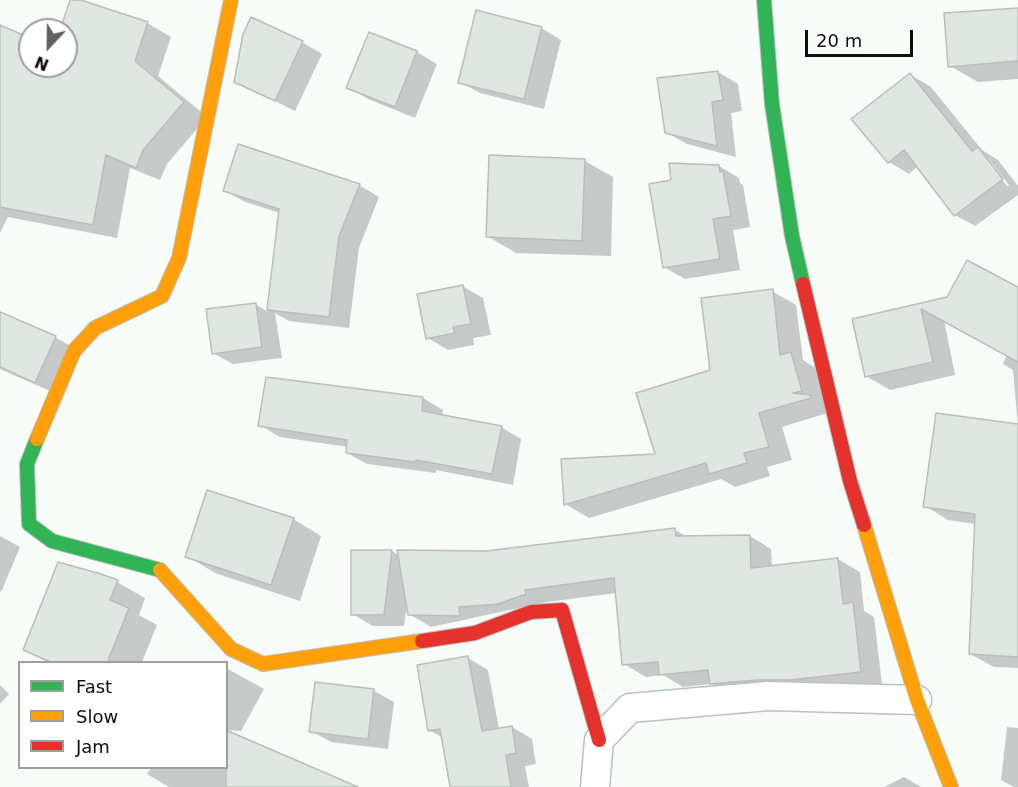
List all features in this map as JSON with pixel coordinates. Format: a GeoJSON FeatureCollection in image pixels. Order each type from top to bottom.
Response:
{"type":"FeatureCollection","features":[{"type":"Feature","properties":{"kind":"street"},"geometry":{"type":"LineString","coordinates":[[231,0],[179,258],[162,296],[95,328],[74,351],[27,464],[29,524],[52,541],[160,570],[231,649],[263,664],[475,633],[531,612],[562,610],[599,740],[595,787]]}},
{"type":"Feature","properties":{"kind":"street"},"geometry":{"type":"LineString","coordinates":[[765,0],[772,104],[792,236],[850,481],[917,700],[951,787]]}},
{"type":"Feature","properties":{"kind":"street"},"geometry":{"type":"LineString","coordinates":[[599,740],[630,708],[768,696],[917,700]]}},
{"type":"Feature","properties":{"kind":"building"},"geometry":{"type":"Polygon","coordinates":[[[70,0],[81,0],[148,22],[135,61],[184,102],[143,150],[136,168],[106,155],[93,225],[0,207],[0,25],[18,33],[18,78],[78,78],[78,18],[64,18],[70,0]]]}},
{"type":"Feature","properties":{"kind":"building"},"geometry":{"type":"Polygon","coordinates":[[[1018,8],[1018,61],[948,67],[944,13],[1018,8]]]}},
{"type":"Feature","properties":{"kind":"building"},"geometry":{"type":"Polygon","coordinates":[[[476,10],[542,27],[524,99],[458,83],[476,10]]]}},
{"type":"Feature","properties":{"kind":"building"},"geometry":{"type":"Polygon","coordinates":[[[251,17],[303,41],[275,101],[234,82],[243,34],[251,17]]]}},
{"type":"Feature","properties":{"kind":"building"},"geometry":{"type":"Polygon","coordinates":[[[369,32],[417,51],[395,107],[346,88],[369,32]]]}},
{"type":"Feature","properties":{"kind":"building"},"geometry":{"type":"Polygon","coordinates":[[[718,71],[723,100],[712,102],[717,146],[665,133],[657,78],[718,71]]]}},
{"type":"Feature","properties":{"kind":"building"},"geometry":{"type":"Polygon","coordinates":[[[910,73],[972,151],[978,147],[1003,179],[954,216],[904,150],[888,163],[851,119],[910,73]]]}},
{"type":"Feature","properties":{"kind":"building"},"geometry":{"type":"Polygon","coordinates":[[[238,144],[360,184],[339,236],[329,317],[267,310],[279,209],[223,191],[238,144]]]}},
{"type":"Feature","properties":{"kind":"building"},"geometry":{"type":"Polygon","coordinates":[[[489,155],[585,159],[582,241],[486,237],[489,155]]]}},
{"type":"Feature","properties":{"kind":"building"},"geometry":{"type":"Polygon","coordinates":[[[669,163],[719,165],[720,172],[723,171],[731,216],[713,219],[720,259],[663,268],[649,184],[671,180],[669,163]]]}},
{"type":"Feature","properties":{"kind":"building"},"geometry":{"type":"Polygon","coordinates":[[[967,260],[1018,287],[1018,362],[921,309],[933,362],[865,377],[852,319],[947,297],[967,260]]]}},
{"type":"Feature","properties":{"kind":"building"},"geometry":{"type":"Polygon","coordinates":[[[463,285],[471,324],[453,327],[455,333],[426,339],[417,294],[463,285]]]}},
{"type":"Feature","properties":{"kind":"building"},"geometry":{"type":"Polygon","coordinates":[[[773,289],[780,355],[791,352],[802,391],[793,393],[810,395],[811,398],[759,413],[769,447],[744,453],[747,463],[709,474],[706,463],[564,505],[561,459],[655,454],[636,393],[710,370],[701,298],[773,289]]]}},
{"type":"Feature","properties":{"kind":"building"},"geometry":{"type":"Polygon","coordinates":[[[256,303],[262,347],[212,354],[206,309],[256,303]]]}},
{"type":"Feature","properties":{"kind":"building"},"geometry":{"type":"Polygon","coordinates":[[[0,312],[56,336],[35,383],[0,367],[0,312]]]}},
{"type":"Feature","properties":{"kind":"building"},"geometry":{"type":"Polygon","coordinates":[[[266,377],[423,397],[422,411],[502,426],[492,474],[416,460],[416,462],[346,453],[347,440],[258,426],[266,377]]]}},
{"type":"Feature","properties":{"kind":"building"},"geometry":{"type":"Polygon","coordinates":[[[936,413],[1018,424],[1018,657],[969,654],[975,514],[923,507],[936,413]]]}},
{"type":"Feature","properties":{"kind":"building"},"geometry":{"type":"Polygon","coordinates":[[[207,490],[294,518],[271,585],[185,557],[207,490]]]}},
{"type":"Feature","properties":{"kind":"building"},"geometry":{"type":"Polygon","coordinates":[[[675,528],[676,536],[750,535],[751,568],[838,558],[843,604],[853,602],[861,672],[790,680],[710,684],[708,670],[659,675],[658,662],[622,665],[614,578],[525,590],[526,594],[498,604],[459,607],[460,616],[408,615],[397,550],[486,551],[675,528]]]}},
{"type":"Feature","properties":{"kind":"building"},"geometry":{"type":"Polygon","coordinates":[[[351,550],[392,550],[384,615],[351,615],[351,550]]]}},
{"type":"Feature","properties":{"kind":"building"},"geometry":{"type":"Polygon","coordinates":[[[58,562],[118,580],[110,600],[129,608],[108,661],[48,661],[23,650],[58,562]]]}},
{"type":"Feature","properties":{"kind":"building"},"geometry":{"type":"Polygon","coordinates":[[[468,656],[482,731],[512,726],[516,753],[506,755],[511,787],[450,787],[440,729],[428,731],[417,665],[468,656]]]}},
{"type":"Feature","properties":{"kind":"building"},"geometry":{"type":"Polygon","coordinates":[[[315,682],[374,689],[368,739],[309,732],[315,682]]]}},
{"type":"Feature","properties":{"kind":"building"},"geometry":{"type":"Polygon","coordinates":[[[228,731],[358,787],[226,787],[228,731]]]}},
{"type":"Feature","properties":{"kind":"traffic: fast"},"geometry":{"type":"LineString","coordinates":[[764,0],[772,104],[792,236],[803,284]]}},
{"type":"Feature","properties":{"kind":"traffic: fast"},"geometry":{"type":"LineString","coordinates":[[37,439],[27,464],[29,524],[52,541],[160,570]]}},
{"type":"Feature","properties":{"kind":"traffic: slow"},"geometry":{"type":"LineString","coordinates":[[37,439],[74,351],[95,328],[162,296],[179,258],[231,0]]}},
{"type":"Feature","properties":{"kind":"traffic: slow"},"geometry":{"type":"LineString","coordinates":[[864,525],[917,700],[951,787]]}},
{"type":"Feature","properties":{"kind":"traffic: slow"},"geometry":{"type":"LineString","coordinates":[[160,570],[231,649],[263,664],[422,641]]}},
{"type":"Feature","properties":{"kind":"traffic: jam"},"geometry":{"type":"LineString","coordinates":[[803,284],[850,481],[864,525]]}},
{"type":"Feature","properties":{"kind":"traffic: jam"},"geometry":{"type":"LineString","coordinates":[[422,641],[475,633],[531,612],[562,610],[599,740]]}}]}
